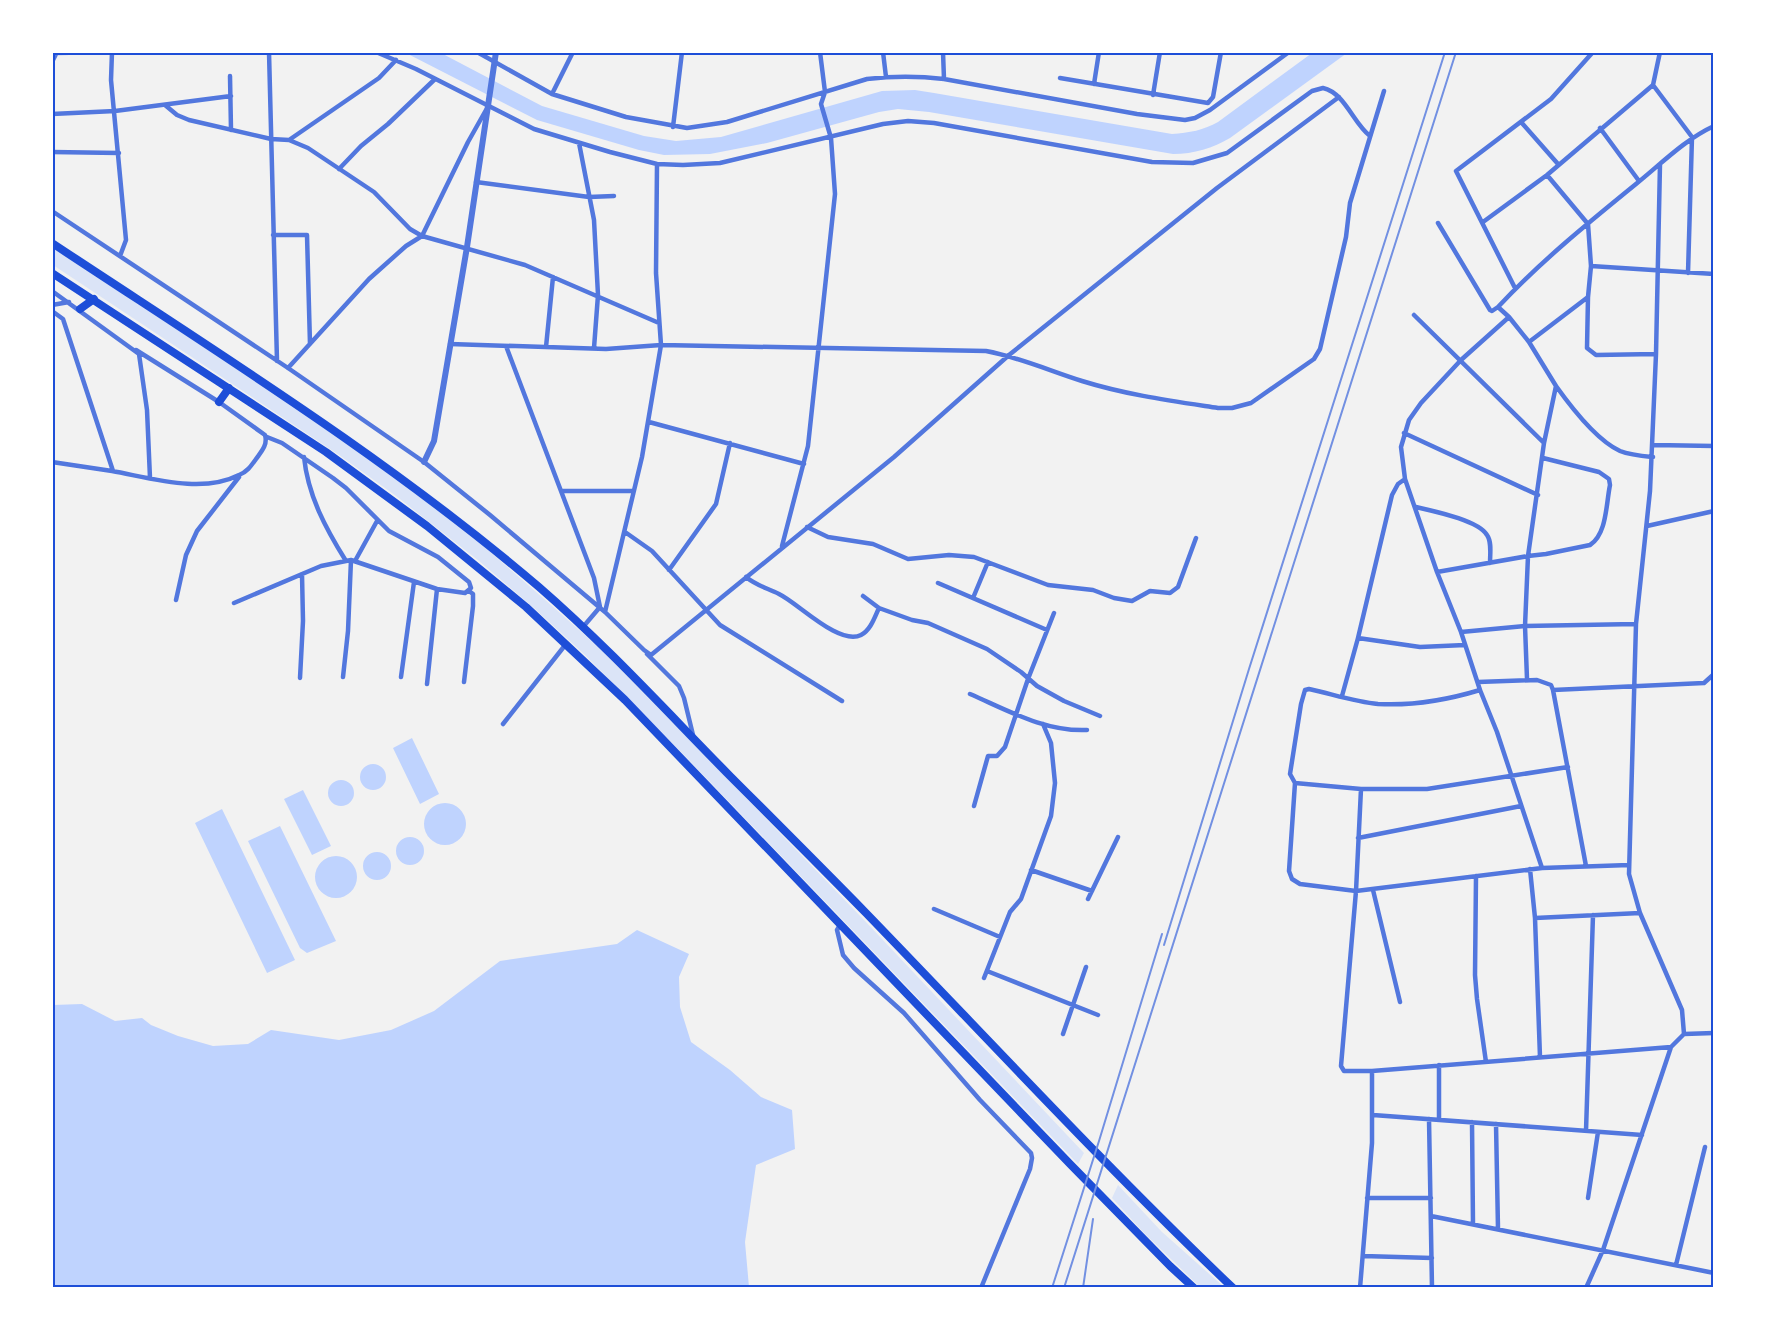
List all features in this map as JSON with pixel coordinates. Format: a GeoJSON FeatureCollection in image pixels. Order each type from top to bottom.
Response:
{"type":"FeatureCollection","features":[{"type":"Feature","properties":{"kind":"highway"},"geometry":{"type":"LineString","coordinates":[[52,243],[305,410],[401,477],[500,555],[583,627],[864,911],[1081,1138],[1233,1287]]}},
{"type":"Feature","properties":{"kind":"highway"},"geometry":{"type":"LineString","coordinates":[[52,273],[316,445],[427,526],[526,607],[625,700],[1071,1165],[1170,1266],[1194,1287]]}},
{"type":"Feature","properties":{"kind":"highway"},"geometry":{"type":"LineString","coordinates":[[80,309],[94,299]]}},
{"type":"Feature","properties":{"kind":"highway"},"geometry":{"type":"LineString","coordinates":[[219,402],[229,388]]}},
{"type":"Feature","properties":{"kind":"street"},"geometry":{"type":"LineString","coordinates":[[52,62],[54,53],[124,52]]}},
{"type":"Feature","properties":{"kind":"street"},"geometry":{"type":"LineString","coordinates":[[269,52],[277,361]]}},
{"type":"Feature","properties":{"kind":"street"},"geometry":{"type":"LineString","coordinates":[[376,52],[534,129],[657,164],[720,163],[883,124],[908,122],[934,123],[1152,162],[1194,163],[1227,153],[1317,88],[1328,89],[1339,97],[1360,128],[1370,136]]}},
{"type":"Feature","properties":{"kind":"street"},"geometry":{"type":"LineString","coordinates":[[477,52],[552,94],[617,115],[687,128],[727,122],[867,80],[919,76],[1137,114],[1185,120],[1195,118],[1210,110],[1289,52]]}},
{"type":"Feature","properties":{"kind":"street"},"geometry":{"type":"LineString","coordinates":[[424,462],[434,441],[467,247],[496,52]]}},
{"type":"Feature","properties":{"kind":"street"},"geometry":{"type":"LineString","coordinates":[[552,94],[573,52]]}},
{"type":"Feature","properties":{"kind":"street"},"geometry":{"type":"LineString","coordinates":[[673,127],[682,52]]}},
{"type":"Feature","properties":{"kind":"street"},"geometry":{"type":"LineString","coordinates":[[782,547],[804,464],[835,194],[831,138],[821,104],[825,92],[820,52]]}},
{"type":"Feature","properties":{"kind":"street"},"geometry":{"type":"LineString","coordinates":[[883,52],[886,77]]}},
{"type":"Feature","properties":{"kind":"street"},"geometry":{"type":"LineString","coordinates":[[943,52],[944,79]]}},
{"type":"Feature","properties":{"kind":"street"},"geometry":{"type":"LineString","coordinates":[[1094,84],[1099,52]]}},
{"type":"Feature","properties":{"kind":"street"},"geometry":{"type":"LineString","coordinates":[[1153,95],[1160,52]]}},
{"type":"Feature","properties":{"kind":"street"},"geometry":{"type":"LineString","coordinates":[[1060,78],[1153,95],[1211,102],[1221,52]]}},
{"type":"Feature","properties":{"kind":"street"},"geometry":{"type":"LineString","coordinates":[[1515,288],[1456,171],[1551,99],[1593,52]]}},
{"type":"Feature","properties":{"kind":"street"},"geometry":{"type":"LineString","coordinates":[[1483,222],[1547,175],[1653,85],[1660,52]]}},
{"type":"Feature","properties":{"kind":"street"},"geometry":{"type":"LineString","coordinates":[[112,53],[111,80],[126,240],[120,256]]}},
{"type":"Feature","properties":{"kind":"street"},"geometry":{"type":"LineString","coordinates":[[289,141],[379,78],[396,60]]}},
{"type":"Feature","properties":{"kind":"street"},"geometry":{"type":"LineString","coordinates":[[230,76],[231,130]]}},
{"type":"Feature","properties":{"kind":"street"},"geometry":{"type":"LineString","coordinates":[[339,170],[361,146],[434,80]]}},
{"type":"Feature","properties":{"kind":"street"},"geometry":{"type":"LineString","coordinates":[[1653,85],[1692,137],[1688,273]]}},
{"type":"Feature","properties":{"kind":"street"},"geometry":{"type":"LineString","coordinates":[[450,344],[594,348],[661,345],[933,348],[986,351],[1009,355],[1083,381],[1152,398],[1218,408],[1232,408],[1251,403],[1314,359],[1320,349],[1346,237],[1350,203],[1384,91]]}},
{"type":"Feature","properties":{"kind":"street"},"geometry":{"type":"LineString","coordinates":[[52,114],[115,111],[231,96]]}},
{"type":"Feature","properties":{"kind":"street"},"geometry":{"type":"LineString","coordinates":[[648,654],[651,655],[658,650],[894,457],[1009,355],[1217,188],[1339,97]]}},
{"type":"Feature","properties":{"kind":"street"},"geometry":{"type":"LineString","coordinates":[[165,105],[177,115],[189,120],[289,141],[308,148],[374,192],[410,229],[422,236],[525,265],[659,322]]}},
{"type":"Feature","properties":{"kind":"street"},"geometry":{"type":"LineString","coordinates":[[288,368],[369,279],[406,246],[422,236],[487,108]]}},
{"type":"Feature","properties":{"kind":"street"},"geometry":{"type":"LineString","coordinates":[[1521,122],[1558,164]]}},
{"type":"Feature","properties":{"kind":"street"},"geometry":{"type":"LineString","coordinates":[[1438,223],[1492,310],[1639,181],[1692,137],[1713,126]]}},
{"type":"Feature","properties":{"kind":"street"},"geometry":{"type":"LineString","coordinates":[[1600,128],[1639,181]]}},
{"type":"Feature","properties":{"kind":"street"},"geometry":{"type":"LineString","coordinates":[[579,143],[594,220],[598,295],[594,348]]}},
{"type":"Feature","properties":{"kind":"street"},"geometry":{"type":"LineString","coordinates":[[52,152],[119,153]]}},
{"type":"Feature","properties":{"kind":"street"},"geometry":{"type":"LineString","coordinates":[[605,612],[649,422],[661,345],[656,273],[657,164]]}},
{"type":"Feature","properties":{"kind":"street"},"geometry":{"type":"LineString","coordinates":[[1660,164],[1654,446],[1636,624],[1629,881],[1640,914],[1682,1010],[1684,1034]]}},
{"type":"Feature","properties":{"kind":"street"},"geometry":{"type":"LineString","coordinates":[[1547,175],[1588,224],[1591,266],[1587,348],[1592,353],[1610,356],[1656,354]]}},
{"type":"Feature","properties":{"kind":"street"},"geometry":{"type":"LineString","coordinates":[[476,182],[589,197],[614,196]]}},
{"type":"Feature","properties":{"kind":"street"},"geometry":{"type":"LineString","coordinates":[[52,211],[288,368],[424,462],[600,607],[648,654],[679,686],[694,739]]}},
{"type":"Feature","properties":{"kind":"street"},"geometry":{"type":"LineString","coordinates":[[273,236],[307,235],[310,344]]}},
{"type":"Feature","properties":{"kind":"street"},"geometry":{"type":"LineString","coordinates":[[1591,266],[1713,274]]}},
{"type":"Feature","properties":{"kind":"street"},"geometry":{"type":"LineString","coordinates":[[546,347],[553,277]]}},
{"type":"Feature","properties":{"kind":"street"},"geometry":{"type":"LineString","coordinates":[[52,291],[136,350],[256,427],[267,437],[282,443],[304,457],[346,488],[389,531],[438,557],[460,574],[470,583],[469,591]]}},
{"type":"Feature","properties":{"kind":"street"},"geometry":{"type":"LineString","coordinates":[[1529,342],[1588,297]]}},
{"type":"Feature","properties":{"kind":"street"},"geometry":{"type":"LineString","coordinates":[[52,305],[69,302]]}},
{"type":"Feature","properties":{"kind":"street"},"geometry":{"type":"LineString","coordinates":[[1498,307],[1529,342],[1572,409],[1612,447],[1625,453],[1653,457]]}},
{"type":"Feature","properties":{"kind":"street"},"geometry":{"type":"LineString","coordinates":[[52,311],[63,319],[113,471]]}},
{"type":"Feature","properties":{"kind":"street"},"geometry":{"type":"LineString","coordinates":[[1414,315],[1544,443]]}},
{"type":"Feature","properties":{"kind":"street"},"geometry":{"type":"LineString","coordinates":[[1509,317],[1461,360],[1421,403],[1409,420],[1401,447],[1406,479],[1437,572],[1497,732],[1542,868]]}},
{"type":"Feature","properties":{"kind":"street"},"geometry":{"type":"LineString","coordinates":[[506,346],[594,578],[600,607]]}},
{"type":"Feature","properties":{"kind":"street"},"geometry":{"type":"LineString","coordinates":[[136,350],[143,368],[150,478]]}},
{"type":"Feature","properties":{"kind":"street"},"geometry":{"type":"LineString","coordinates":[[1527,680],[1525,626],[1528,556],[1544,443],[1556,387]]}},
{"type":"Feature","properties":{"kind":"street"},"geometry":{"type":"LineString","coordinates":[[649,422],[804,464]]}},
{"type":"Feature","properties":{"kind":"street"},"geometry":{"type":"LineString","coordinates":[[1404,434],[1538,495]]}},
{"type":"Feature","properties":{"kind":"street"},"geometry":{"type":"LineString","coordinates":[[176,600],[186,555],[197,531],[240,475],[250,467],[264,448],[267,437]]}},
{"type":"Feature","properties":{"kind":"street"},"geometry":{"type":"LineString","coordinates":[[669,570],[716,504],[730,443]]}},
{"type":"Feature","properties":{"kind":"street"},"geometry":{"type":"LineString","coordinates":[[1654,446],[1713,446]]}},
{"type":"Feature","properties":{"kind":"street"},"geometry":{"type":"LineString","coordinates":[[304,457],[316,507],[327,529],[351,561]]}},
{"type":"Feature","properties":{"kind":"street"},"geometry":{"type":"LineString","coordinates":[[1437,572],[1553,553],[1595,542],[1601,532],[1610,485],[1609,479],[1599,472],[1543,458]]}},
{"type":"Feature","properties":{"kind":"street"},"geometry":{"type":"LineString","coordinates":[[52,462],[189,483],[208,483],[240,475]]}},
{"type":"Feature","properties":{"kind":"street"},"geometry":{"type":"LineString","coordinates":[[1342,696],[1392,495],[1398,484],[1406,479]]}},
{"type":"Feature","properties":{"kind":"street"},"geometry":{"type":"LineString","coordinates":[[562,491],[634,491]]}},
{"type":"Feature","properties":{"kind":"street"},"geometry":{"type":"LineString","coordinates":[[1416,507],[1452,517],[1484,531],[1490,542],[1490,563]]}},
{"type":"Feature","properties":{"kind":"street"},"geometry":{"type":"LineString","coordinates":[[1647,526],[1713,511]]}},
{"type":"Feature","properties":{"kind":"street"},"geometry":{"type":"LineString","coordinates":[[343,677],[348,632],[351,561],[377,521]]}},
{"type":"Feature","properties":{"kind":"street"},"geometry":{"type":"LineString","coordinates":[[807,526],[828,537],[873,544],[908,559],[949,555],[974,557],[1048,585],[1093,590],[1114,598],[1132,601],[1150,591],[1170,593],[1175,591],[1179,587],[1196,538]]}},
{"type":"Feature","properties":{"kind":"street"},"geometry":{"type":"LineString","coordinates":[[625,532],[652,551],[720,625],[842,701]]}},
{"type":"Feature","properties":{"kind":"street"},"geometry":{"type":"LineString","coordinates":[[234,603],[321,566],[351,561],[437,590],[460,593],[469,591]]}},
{"type":"Feature","properties":{"kind":"street"},"geometry":{"type":"LineString","coordinates":[[973,598],[988,562]]}},
{"type":"Feature","properties":{"kind":"street"},"geometry":{"type":"LineString","coordinates":[[300,678],[303,621],[302,574]]}},
{"type":"Feature","properties":{"kind":"street"},"geometry":{"type":"LineString","coordinates":[[746,577],[755,584],[780,594],[829,629],[852,636],[862,635],[871,626],[879,608]]}},
{"type":"Feature","properties":{"kind":"street"},"geometry":{"type":"LineString","coordinates":[[401,676],[414,582]]}},
{"type":"Feature","properties":{"kind":"street"},"geometry":{"type":"LineString","coordinates":[[938,583],[1047,630]]}},
{"type":"Feature","properties":{"kind":"street"},"geometry":{"type":"LineString","coordinates":[[427,684],[437,590]]}},
{"type":"Feature","properties":{"kind":"street"},"geometry":{"type":"LineString","coordinates":[[464,682],[473,606],[473,594],[469,591]]}},
{"type":"Feature","properties":{"kind":"street"},"geometry":{"type":"LineString","coordinates":[[863,596],[879,608],[912,620],[928,623],[987,649],[1036,687],[1100,716]]}},
{"type":"Feature","properties":{"kind":"street"},"geometry":{"type":"LineString","coordinates":[[583,627],[600,607]]}},
{"type":"Feature","properties":{"kind":"street"},"geometry":{"type":"LineString","coordinates":[[975,806],[988,756],[1001,754],[1054,613]]}},
{"type":"Feature","properties":{"kind":"street"},"geometry":{"type":"LineString","coordinates":[[1461,632],[1525,626],[1636,624]]}},
{"type":"Feature","properties":{"kind":"street"},"geometry":{"type":"LineString","coordinates":[[1358,638],[1420,647],[1465,645]]}},
{"type":"Feature","properties":{"kind":"street"},"geometry":{"type":"LineString","coordinates":[[503,724],[567,644]]}},
{"type":"Feature","properties":{"kind":"street"},"geometry":{"type":"LineString","coordinates":[[1553,690],[1704,683],[1713,674]]}},
{"type":"Feature","properties":{"kind":"street"},"geometry":{"type":"LineString","coordinates":[[1478,682],[1527,680],[1546,682],[1551,685],[1586,866]]}},
{"type":"Feature","properties":{"kind":"street"},"geometry":{"type":"LineString","coordinates":[[1480,690],[1443,700],[1397,704],[1376,704],[1309,688],[1304,692],[1290,774],[1295,783],[1290,877],[1300,884],[1356,891],[1530,869],[1629,866]]}},
{"type":"Feature","properties":{"kind":"street"},"geometry":{"type":"LineString","coordinates":[[970,694],[1043,724],[1070,730],[1087,730]]}},
{"type":"Feature","properties":{"kind":"street"},"geometry":{"type":"LineString","coordinates":[[984,978],[1010,912],[1021,899],[1051,816],[1055,783],[1051,743],[1043,724]]}},
{"type":"Feature","properties":{"kind":"street"},"geometry":{"type":"LineString","coordinates":[[1295,783],[1361,789],[1427,789],[1568,767]]}},
{"type":"Feature","properties":{"kind":"street"},"geometry":{"type":"LineString","coordinates":[[1361,789],[1356,891],[1341,1066],[1346,1072],[1671,1047]]}},
{"type":"Feature","properties":{"kind":"street"},"geometry":{"type":"LineString","coordinates":[[1358,838],[1521,806]]}},
{"type":"Feature","properties":{"kind":"street"},"geometry":{"type":"LineString","coordinates":[[1088,899],[1118,837]]}},
{"type":"Feature","properties":{"kind":"street"},"geometry":{"type":"LineString","coordinates":[[1530,869],[1535,918],[1540,1057]]}},
{"type":"Feature","properties":{"kind":"street"},"geometry":{"type":"LineString","coordinates":[[1031,870],[1092,891]]}},
{"type":"Feature","properties":{"kind":"street"},"geometry":{"type":"LineString","coordinates":[[1476,876],[1476,983],[1486,1062]]}},
{"type":"Feature","properties":{"kind":"street"},"geometry":{"type":"LineString","coordinates":[[1373,890],[1400,1002]]}},
{"type":"Feature","properties":{"kind":"street"},"geometry":{"type":"LineString","coordinates":[[934,909],[1000,937]]}},
{"type":"Feature","properties":{"kind":"street"},"geometry":{"type":"LineString","coordinates":[[1535,918],[1640,914]]}},
{"type":"Feature","properties":{"kind":"street"},"geometry":{"type":"LineString","coordinates":[[1586,1131],[1593,915]]}},
{"type":"Feature","properties":{"kind":"street"},"geometry":{"type":"LineString","coordinates":[[840,925],[837,930],[843,954],[854,968],[904,1012],[980,1100],[1031,1154],[1029,1169],[981,1287]]}},
{"type":"Feature","properties":{"kind":"street"},"geometry":{"type":"LineString","coordinates":[[1063,1034],[1086,967]]}},
{"type":"Feature","properties":{"kind":"street"},"geometry":{"type":"LineString","coordinates":[[987,971],[1098,1015]]}},
{"type":"Feature","properties":{"kind":"street"},"geometry":{"type":"LineString","coordinates":[[1587,1287],[1603,1250],[1671,1047],[1684,1034],[1713,1033]]}},
{"type":"Feature","properties":{"kind":"street"},"geometry":{"type":"LineString","coordinates":[[1439,1065],[1439,1120]]}},
{"type":"Feature","properties":{"kind":"street"},"geometry":{"type":"LineString","coordinates":[[1360,1287],[1373,1115],[1372,1071]]}},
{"type":"Feature","properties":{"kind":"street"},"geometry":{"type":"LineString","coordinates":[[1373,1115],[1642,1135]]}},
{"type":"Feature","properties":{"kind":"street"},"geometry":{"type":"LineString","coordinates":[[1429,1119],[1432,1287],[1441,1287]]}},
{"type":"Feature","properties":{"kind":"street"},"geometry":{"type":"LineString","coordinates":[[1472,1122],[1473,1224]]}},
{"type":"Feature","properties":{"kind":"street"},"geometry":{"type":"LineString","coordinates":[[1496,1124],[1498,1229]]}},
{"type":"Feature","properties":{"kind":"street"},"geometry":{"type":"LineString","coordinates":[[1588,1198],[1598,1132]]}},
{"type":"Feature","properties":{"kind":"street"},"geometry":{"type":"LineString","coordinates":[[1676,1265],[1705,1147]]}},
{"type":"Feature","properties":{"kind":"street"},"geometry":{"type":"LineString","coordinates":[[1367,1198],[1431,1198]]}},
{"type":"Feature","properties":{"kind":"street"},"geometry":{"type":"LineString","coordinates":[[1431,1216],[1713,1273]]}},
{"type":"Feature","properties":{"kind":"street"},"geometry":{"type":"LineString","coordinates":[[1363,1256],[1432,1258]]}},
{"type":"Feature","properties":{"kind":"shaded area"},"geometry":{"type":"Polygon","coordinates":[[[52,247],[310,417],[405,485],[488,550],[595,644],[865,921],[1084,1153],[1078,1164],[682,753],[585,655],[535,609],[479,561],[339,455],[53,265],[52,247]]]}},
{"type":"Feature","properties":{"kind":"shaded area"},"geometry":{"type":"Polygon","coordinates":[[[1118,1185],[1162,1232],[1224,1287],[1200,1287],[1145,1234],[1112,1198],[1118,1185]]]}},
{"type":"Feature","properties":{"kind":"water"},"geometry":{"type":"Polygon","coordinates":[[[406,53],[441,53],[542,106],[644,136],[676,141],[721,137],[882,91],[915,90],[1172,134],[1184,133],[1218,122],[1312,53],[1347,53],[1230,138],[1196,152],[1173,154],[929,112],[898,109],[879,112],[767,143],[710,154],[664,155],[639,150],[537,120],[406,53]]]}},
{"type":"Feature","properties":{"kind":"water"},"geometry":{"type":"Polygon","coordinates":[[[412,738],[439,794],[420,804],[393,748],[412,738]]]}},
{"type":"Feature","properties":{"kind":"water"},"geometry":{"type":"Polygon","coordinates":[[[373,764],[382,768],[386,777],[382,786],[373,790],[364,786],[360,777],[364,768],[373,764]]]}},
{"type":"Feature","properties":{"kind":"water"},"geometry":{"type":"Polygon","coordinates":[[[341,780],[350,784],[354,793],[350,802],[341,806],[332,802],[328,793],[332,784],[341,780]]]}},
{"type":"Feature","properties":{"kind":"water"},"geometry":{"type":"Polygon","coordinates":[[[303,790],[331,846],[312,855],[284,799],[303,790]]]}},
{"type":"Feature","properties":{"kind":"water"},"geometry":{"type":"Polygon","coordinates":[[[445,803],[453,804],[460,809],[465,816],[465,832],[460,839],[453,844],[445,845],[437,844],[430,839],[425,832],[424,824],[425,816],[430,809],[437,804],[445,803]]]}},
{"type":"Feature","properties":{"kind":"water"},"geometry":{"type":"Polygon","coordinates":[[[222,809],[295,960],[267,973],[195,823],[222,809]]]}},
{"type":"Feature","properties":{"kind":"water"},"geometry":{"type":"Polygon","coordinates":[[[280,826],[336,941],[307,953],[300,948],[248,841],[280,826]]]}},
{"type":"Feature","properties":{"kind":"water"},"geometry":{"type":"Polygon","coordinates":[[[410,837],[420,841],[424,851],[420,861],[410,865],[400,861],[396,851],[400,841],[410,837]]]}},
{"type":"Feature","properties":{"kind":"water"},"geometry":{"type":"Polygon","coordinates":[[[377,852],[387,856],[391,866],[387,876],[377,880],[367,876],[363,866],[367,856],[377,852]]]}},
{"type":"Feature","properties":{"kind":"water"},"geometry":{"type":"Polygon","coordinates":[[[336,856],[344,857],[351,862],[356,869],[356,885],[351,892],[344,897],[336,898],[328,897],[321,892],[316,885],[315,877],[316,869],[321,862],[328,857],[336,856]]]}},
{"type":"Feature","properties":{"kind":"water"},"geometry":{"type":"Polygon","coordinates":[[[637,930],[689,954],[679,977],[680,1007],[691,1042],[730,1070],[761,1097],[792,1110],[795,1149],[756,1165],[745,1242],[749,1287],[53,1287],[53,1005],[82,1004],[115,1021],[142,1018],[151,1025],[178,1036],[213,1046],[248,1044],[271,1030],[339,1040],[391,1030],[434,1011],[500,961],[617,944],[637,930]]]}},
{"type":"Feature","properties":{"kind":"railway"},"geometry":{"type":"LineString","coordinates":[[1164,945],[1445,52]]}},
{"type":"Feature","properties":{"kind":"railway"},"geometry":{"type":"LineString","coordinates":[[1064,1288],[1456,52]]}},
{"type":"Feature","properties":{"kind":"railway"},"geometry":{"type":"LineString","coordinates":[[1052,1288],[1162,934]]}},
{"type":"Feature","properties":{"kind":"railway"},"geometry":{"type":"LineString","coordinates":[[1083,1288],[1093,1219]]}}]}
